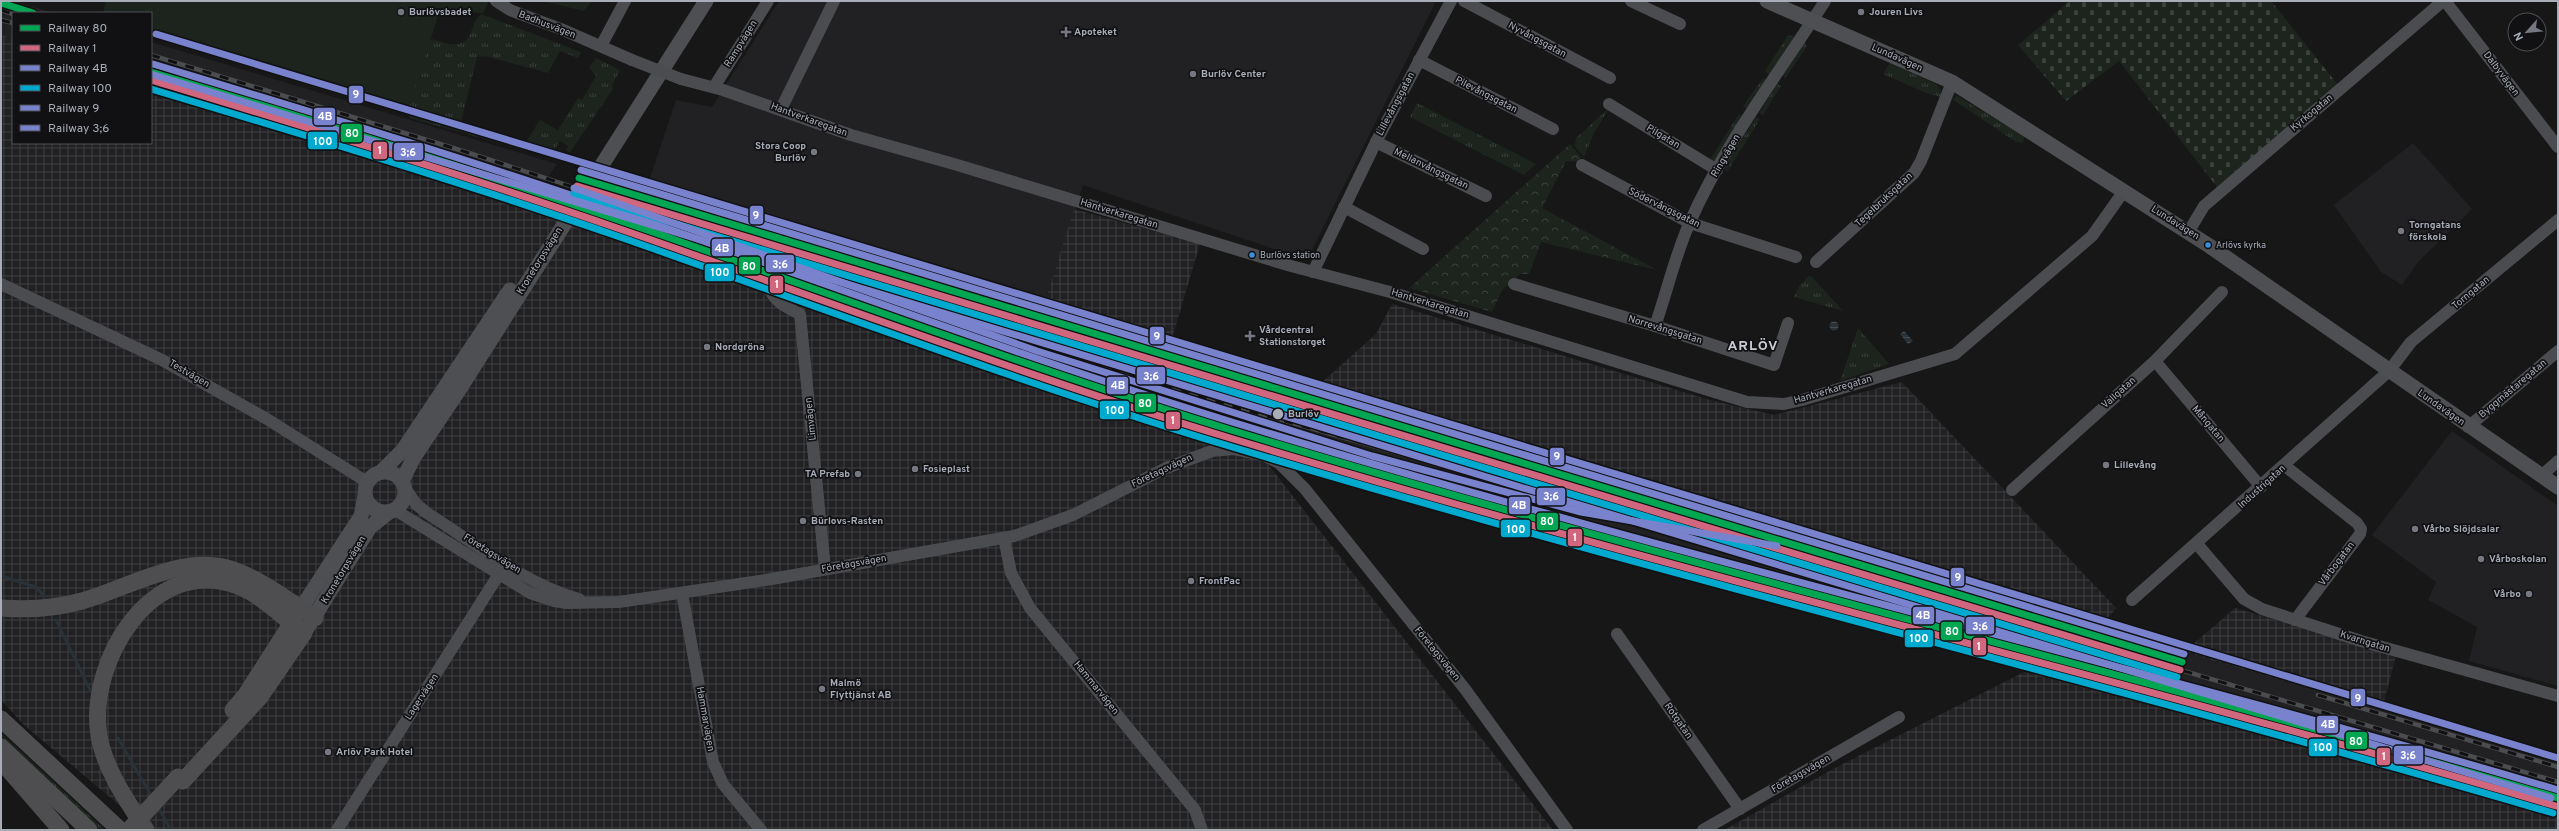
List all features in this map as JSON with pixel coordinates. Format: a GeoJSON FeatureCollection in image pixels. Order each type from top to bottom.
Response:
{"type":"FeatureCollection","features":[{"type":"Feature","properties":{"kind":"highway"},"geometry":{"type":"LineString","coordinates":[[1,608],[48,607],[81,602],[175,568],[206,565],[239,572],[308,613]]}},
{"type":"Feature","properties":{"kind":"highway"},"geometry":{"type":"LineString","coordinates":[[137,830],[180,779],[297,629],[257,598],[238,586],[221,581],[204,581],[185,584],[165,592],[146,605],[126,627],[114,646],[103,673],[99,692],[98,729],[101,746],[110,770],[146,830]]}},
{"type":"Feature","properties":{"kind":"highway"},"geometry":{"type":"LineString","coordinates":[[1,719],[120,830]]}},
{"type":"Feature","properties":{"kind":"highway"},"geometry":{"type":"LineString","coordinates":[[1,747],[89,830]]}},
{"type":"Feature","properties":{"kind":"highway"},"geometry":{"type":"LineString","coordinates":[[1,760],[61,830]]}},
{"type":"Feature","properties":{"kind":"highway"},"geometry":{"type":"LineString","coordinates":[[129,830],[180,779]]}},
{"type":"Feature","properties":{"kind":"main road","name":"Kronetorpsvägen"},"geometry":{"type":"LineString","coordinates":[[381,472],[403,450],[447,386],[619,123],[695,1]]}},
{"type":"Feature","properties":{"kind":"main road","name":"Kronetorpsvägen"},"geometry":{"type":"LineString","coordinates":[[404,484],[414,457],[459,390],[706,1]]}},
{"type":"Feature","properties":{"kind":"main road","name":"Lundavägen"},"geometry":{"type":"LineString","coordinates":[[1767,1],[1952,82],[2189,231],[2389,372],[2558,488]]}},
{"type":"Feature","properties":{"kind":"main road"},"geometry":{"type":"LineString","coordinates":[[381,472],[393,473],[404,484],[403,500],[392,511],[374,509],[366,489],[371,477],[381,472]]}},
{"type":"Feature","properties":{"kind":"main road","name":"Kronetorpsvägen"},"geometry":{"type":"LineString","coordinates":[[308,613],[361,516],[366,489]]}},
{"type":"Feature","properties":{"kind":"main road","name":"Kronetorpsvägen"},"geometry":{"type":"LineString","coordinates":[[297,629],[370,527],[392,511]]}},
{"type":"Feature","properties":{"kind":"street","name":"Badhusvägen"},"geometry":{"type":"LineString","coordinates":[[496,1],[510,10],[681,79]]}},
{"type":"Feature","properties":{"kind":"street"},"geometry":{"type":"LineString","coordinates":[[601,46],[625,1]]}},
{"type":"Feature","properties":{"kind":"street","name":"Rampvägen"},"geometry":{"type":"LineString","coordinates":[[714,87],[768,1]]}},
{"type":"Feature","properties":{"kind":"street"},"geometry":{"type":"LineString","coordinates":[[781,109],[834,1]]}},
{"type":"Feature","properties":{"kind":"street","name":"Lillevångsgatan"},"geometry":{"type":"LineString","coordinates":[[1313,272],[1376,142],[1451,1]]}},
{"type":"Feature","properties":{"kind":"street","name":"Nyvångsgatan"},"geometry":{"type":"LineString","coordinates":[[1465,1],[1610,78]]}},
{"type":"Feature","properties":{"kind":"street"},"geometry":{"type":"LineString","coordinates":[[1631,1],[1680,24]]}},
{"type":"Feature","properties":{"kind":"street","name":"Ringvägen"},"geometry":{"type":"LineString","coordinates":[[1655,326],[1690,222],[1718,170],[1769,85],[1825,1]]}},
{"type":"Feature","properties":{"kind":"street","name":"Dalbyvägen"},"geometry":{"type":"LineString","coordinates":[[2444,1],[2558,147]]}},
{"type":"Feature","properties":{"kind":"street","name":"Kyrkogatan"},"geometry":{"type":"LineString","coordinates":[[2189,231],[2204,206],[2444,1]]}},
{"type":"Feature","properties":{"kind":"street","name":"Pilevångsgatan"},"geometry":{"type":"LineString","coordinates":[[1419,60],[1553,129]]}},
{"type":"Feature","properties":{"kind":"street","name":"Hantverkaregatan"},"geometry":{"type":"LineString","coordinates":[[681,79],[714,87],[781,109],[850,135],[954,164],[1313,272],[1390,292],[1747,402],[1784,404],[1802,400],[1955,354],[2092,236],[2124,191]]}},
{"type":"Feature","properties":{"kind":"street","name":"Tegelbruksgatan"},"geometry":{"type":"LineString","coordinates":[[1816,262],[1914,173],[1952,82]]}},
{"type":"Feature","properties":{"kind":"street","name":"Pilgatan"},"geometry":{"type":"LineString","coordinates":[[1609,104],[1718,170]]}},
{"type":"Feature","properties":{"kind":"street","name":"Mellanvångsgatan"},"geometry":{"type":"LineString","coordinates":[[1376,142],[1486,196]]}},
{"type":"Feature","properties":{"kind":"street","name":"Södervångsgatan"},"geometry":{"type":"LineString","coordinates":[[1582,165],[1690,222],[1796,257]]}},
{"type":"Feature","properties":{"kind":"street"},"geometry":{"type":"LineString","coordinates":[[1344,207],[1423,249]]}},
{"type":"Feature","properties":{"kind":"street","name":"Torngatan"},"geometry":{"type":"LineString","coordinates":[[2389,372],[2416,338],[2558,220]]}},
{"type":"Feature","properties":{"kind":"street","name":"Testvägen"},"geometry":{"type":"LineString","coordinates":[[1,284],[162,360],[267,419],[366,489]]}},
{"type":"Feature","properties":{"kind":"street","name":"Norrevångsgatan"},"geometry":{"type":"LineString","coordinates":[[1514,284],[1655,326],[1774,365],[1788,323]]}},
{"type":"Feature","properties":{"kind":"street","name":"Limvägen"},"geometry":{"type":"LineString","coordinates":[[768,285],[772,297],[776,301],[800,314],[825,569]]}},
{"type":"Feature","properties":{"kind":"street","name":"Vallgatan"},"geometry":{"type":"LineString","coordinates":[[2012,490],[2155,361],[2222,292]]}},
{"type":"Feature","properties":{"kind":"street","name":"Byggmästaregatan"},"geometry":{"type":"LineString","coordinates":[[2468,427],[2558,352]]}},
{"type":"Feature","properties":{"kind":"street","name":"Mångatan"},"geometry":{"type":"LineString","coordinates":[[2155,361],[2261,487]]}},
{"type":"Feature","properties":{"kind":"street","name":"Industrigatan"},"geometry":{"type":"LineString","coordinates":[[2132,600],[2285,466],[2389,372]]}},
{"type":"Feature","properties":{"kind":"street","name":"Företagsvägen"},"geometry":{"type":"LineString","coordinates":[[392,511],[461,549],[499,575],[530,593],[554,601],[619,602],[682,593],[1004,538],[1046,526],[1073,515],[1166,468],[1196,455],[1234,449],[1263,455],[1279,463],[1306,489],[1465,689],[1567,830]]}},
{"type":"Feature","properties":{"kind":"street"},"geometry":{"type":"LineString","coordinates":[[2540,476],[2558,461]]}},
{"type":"Feature","properties":{"kind":"street","name":"Vårbogatan"},"geometry":{"type":"LineString","coordinates":[[2285,466],[2358,523],[2361,529],[2360,534],[2295,620]]}},
{"type":"Feature","properties":{"kind":"street","name":"Företagsvägen"},"geometry":{"type":"LineString","coordinates":[[404,484],[416,504],[506,563],[569,596],[590,602]]}},
{"type":"Feature","properties":{"kind":"street","name":"Hammarvägen"},"geometry":{"type":"LineString","coordinates":[[1004,538],[1011,573],[1030,608],[1195,810],[1202,830]]}},
{"type":"Feature","properties":{"kind":"street","name":"Kvarngatan"},"geometry":{"type":"LineString","coordinates":[[2197,544],[2244,599],[2262,609],[2369,643],[2558,696]]}},
{"type":"Feature","properties":{"kind":"street","name":"Lagervägen"},"geometry":{"type":"LineString","coordinates":[[337,830],[506,563]]}},
{"type":"Feature","properties":{"kind":"street","name":"Hammarvägen"},"geometry":{"type":"LineString","coordinates":[[682,593],[713,762],[723,784],[761,830]]}},
{"type":"Feature","properties":{"kind":"street","name":"Rotgatan"},"geometry":{"type":"LineString","coordinates":[[1617,634],[1740,809]]}},
{"type":"Feature","properties":{"kind":"street","name":"Företagsvägen"},"geometry":{"type":"LineString","coordinates":[[1703,830],[1899,717]]}},
{"type":"Feature","properties":{"kind":"shaded area"},"geometry":{"type":"Polygon","coordinates":[[[1,1],[14,1],[51,12],[12,12],[12,38],[1,35],[1,1]]]}},
{"type":"Feature","properties":{"kind":"shaded area"},"geometry":{"type":"Polygon","coordinates":[[[779,1],[1436,1],[1307,260],[1083,185],[1046,299],[776,221],[649,181],[676,100],[712,107],[779,1]]]}},
{"type":"Feature","properties":{"kind":"shaded area"},"geometry":{"type":"Polygon","coordinates":[[[1,35],[12,38],[12,144],[152,144],[152,80],[535,195],[1253,445],[1553,830],[149,830],[24,725],[1,700],[1,35]]]}},
{"type":"Feature","properties":{"kind":"shaded area"},"geometry":{"type":"Polygon","coordinates":[[[152,42],[557,164],[535,195],[152,80],[152,42]]]}},
{"type":"Feature","properties":{"kind":"shaded area","name":"Torngatans förskola"},"geometry":{"type":"Polygon","coordinates":[[[2413,143],[2472,209],[2418,262],[2402,285],[2381,272],[2334,205],[2413,143]]]}},
{"type":"Feature","properties":{"kind":"shaded area"},"geometry":{"type":"Polygon","coordinates":[[[620,183],[912,266],[1312,391],[2101,627],[2113,628],[2184,652],[2558,759],[2558,813],[2238,717],[2032,668],[1253,445],[598,217],[620,183]]]}},
{"type":"Feature","properties":{"kind":"shaded area"},"geometry":{"type":"Polygon","coordinates":[[[1074,209],[1200,244],[1171,342],[1046,299],[1074,209]]]}},
{"type":"Feature","properties":{"kind":"shaded area"},"geometry":{"type":"Polygon","coordinates":[[[1392,304],[1710,400],[1774,415],[1902,382],[2116,608],[2101,627],[1312,391],[1376,334],[1392,304]]]}},
{"type":"Feature","properties":{"kind":"shaded area"},"geometry":{"type":"Polygon","coordinates":[[[1832,322],[1836,322],[1838,326],[1836,330],[1832,330],[1830,328],[1830,324],[1832,322]]]}},
{"type":"Feature","properties":{"kind":"shaded area"},"geometry":{"type":"Polygon","coordinates":[[[1904,331],[1913,341],[1908,344],[1900,334],[1904,331]]]}},
{"type":"Feature","properties":{"kind":"shaded area","name":"Vårboskolan"},"geometry":{"type":"Polygon","coordinates":[[[2452,431],[2558,506],[2558,686],[2469,661],[2477,627],[2428,600],[2436,582],[2372,535],[2452,431]]]}},
{"type":"Feature","properties":{"kind":"shaded area"},"geometry":{"type":"Polygon","coordinates":[[[2235,608],[2396,656],[2382,709],[2184,652],[2235,608]]]}},
{"type":"Feature","properties":{"kind":"shaded area"},"geometry":{"type":"Polygon","coordinates":[[[2032,668],[2238,717],[2558,813],[2558,830],[1724,830],[1833,769],[2032,668]]]}},
{"type":"Feature","properties":{"kind":"green space"},"geometry":{"type":"Polygon","coordinates":[[[106,1],[489,1],[483,13],[440,10],[408,109],[350,98],[152,37],[152,12],[103,12],[106,1]]]}},
{"type":"Feature","properties":{"kind":"green space"},"geometry":{"type":"Polygon","coordinates":[[[542,1],[592,1],[584,11],[542,1]]]}},
{"type":"Feature","properties":{"kind":"green space"},"geometry":{"type":"Polygon","coordinates":[[[2070,1],[2271,1],[2338,85],[2217,187],[2119,61],[2066,101],[2018,45],[2070,1]]]}},
{"type":"Feature","properties":{"kind":"green space"},"geometry":{"type":"Polygon","coordinates":[[[481,14],[581,52],[578,58],[560,51],[548,73],[485,56],[477,57],[461,122],[526,142],[540,120],[558,130],[578,98],[582,100],[596,76],[589,67],[596,58],[620,70],[612,85],[613,89],[570,152],[566,150],[568,146],[560,141],[550,157],[409,118],[410,114],[391,108],[394,77],[429,39],[450,44],[462,43],[469,36],[475,22],[481,14]]]}},
{"type":"Feature","properties":{"kind":"green space"},"geometry":{"type":"Polygon","coordinates":[[[1788,35],[1794,37],[1769,74],[1765,71],[1788,35]]]}},
{"type":"Feature","properties":{"kind":"green space"},"geometry":{"type":"Polygon","coordinates":[[[1804,42],[1807,46],[1785,79],[1783,74],[1804,42]]]}},
{"type":"Feature","properties":{"kind":"green space"},"geometry":{"type":"Polygon","coordinates":[[[1890,63],[1936,84],[1941,91],[1941,97],[1926,93],[1883,74],[1890,63]]]}},
{"type":"Feature","properties":{"kind":"green space"},"geometry":{"type":"Polygon","coordinates":[[[1763,78],[1766,80],[1748,110],[1743,106],[1763,78]]]}},
{"type":"Feature","properties":{"kind":"green space"},"geometry":{"type":"Polygon","coordinates":[[[1777,84],[1781,86],[1763,115],[1759,113],[1777,84]]]}},
{"type":"Feature","properties":{"kind":"green space"},"geometry":{"type":"Polygon","coordinates":[[[1957,96],[2024,136],[2023,143],[2016,142],[1952,99],[1957,96]]]}},
{"type":"Feature","properties":{"kind":"green space"},"geometry":{"type":"Polygon","coordinates":[[[1417,103],[1536,164],[1524,175],[1410,117],[1417,103]]]}},
{"type":"Feature","properties":{"kind":"green space"},"geometry":{"type":"Polygon","coordinates":[[[1610,107],[1594,133],[1584,157],[1575,146],[1576,138],[1610,107]]]}},
{"type":"Feature","properties":{"kind":"green space"},"geometry":{"type":"Polygon","coordinates":[[[1739,114],[1744,116],[1715,161],[1709,161],[1739,114]]]}},
{"type":"Feature","properties":{"kind":"green space"},"geometry":{"type":"Polygon","coordinates":[[[1756,117],[1760,119],[1727,172],[1724,168],[1756,117]]]}},
{"type":"Feature","properties":{"kind":"green space"},"geometry":{"type":"Polygon","coordinates":[[[1570,144],[1581,157],[1580,162],[1566,161],[1542,208],[1657,270],[1541,242],[1529,274],[1520,274],[1502,290],[1492,312],[1409,288],[1570,144]]]}},
{"type":"Feature","properties":{"kind":"green space"},"geometry":{"type":"Polygon","coordinates":[[[1809,276],[1811,276],[1843,311],[1794,297],[1799,286],[1809,276]]]}},
{"type":"Feature","properties":{"kind":"green space"},"geometry":{"type":"Polygon","coordinates":[[[1858,328],[1889,364],[1840,381],[1858,328]]]}},
{"type":"Feature","properties":{"kind":"green space"},"geometry":{"type":"Polygon","coordinates":[[[1,733],[105,830],[96,830],[1,743],[1,733]]]}},
{"type":"Feature","properties":{"kind":"waterway"},"geometry":{"type":"LineString","coordinates":[[1,576],[36,587],[44,596]]}},
{"type":"Feature","properties":{"kind":"waterway"},"geometry":{"type":"LineString","coordinates":[[56,620],[90,690]]}},
{"type":"Feature","properties":{"kind":"waterway"},"geometry":{"type":"LineString","coordinates":[[118,738],[152,797]]}},
{"type":"Feature","properties":{"kind":"waterway"},"geometry":{"type":"LineString","coordinates":[[158,807],[171,830]]}},
{"type":"Feature","properties":{"kind":"railway"},"geometry":{"type":"LineString","coordinates":[[1,10],[12,14]]}},
{"type":"Feature","properties":{"kind":"railway"},"geometry":{"type":"LineString","coordinates":[[1,20],[12,23]]}},
{"type":"Feature","properties":{"kind":"railway"},"geometry":{"type":"LineString","coordinates":[[152,55],[466,152],[924,302],[1194,387],[1544,490],[2002,617],[2558,782]]}},
{"type":"Feature","properties":{"kind":"railway"},"geometry":{"type":"LineString","coordinates":[[152,65],[457,158],[1038,346],[1232,406],[1842,579]]}},
{"type":"Feature","properties":{"kind":"railway"},"geometry":{"type":"LineString","coordinates":[[2062,659],[2235,712],[2558,806]]}},
{"type":"Feature","properties":{"kind":"railway"},"geometry":{"type":"LineString","coordinates":[[2133,688],[2167,696]]}},
{"type":"Feature","properties":{"kind":"railway"},"geometry":{"type":"LineString","coordinates":[[2318,695],[2558,767]]}},
{"type":"Feature","properties":{"kind":"rail line","name":"80"},"geometry":{"type":"LineString","coordinates":[[1,3],[30,12]]}},
{"type":"Feature","properties":{"kind":"rail line","name":"9"},"geometry":{"type":"LineString","coordinates":[[156,34],[2558,758]]}},
{"type":"Feature","properties":{"kind":"rail line","name":"4B"},"geometry":{"type":"LineString","coordinates":[[153,64],[389,136],[565,193],[1002,347],[1232,422],[1563,518],[2227,696],[2558,790]]}},
{"type":"Feature","properties":{"kind":"rail line","name":"80"},"geometry":{"type":"LineString","coordinates":[[152,72],[328,126],[563,201],[1001,355],[1231,430],[1396,479],[1728,571],[2226,705],[2558,798]]}},
{"type":"Feature","properties":{"kind":"rail line","name":"3;6"},"geometry":{"type":"LineString","coordinates":[[152,74],[2551,798]]}},
{"type":"Feature","properties":{"kind":"rail line","name":"1"},"geometry":{"type":"LineString","coordinates":[[152,80],[386,152],[562,209],[1000,363],[1230,438],[1395,487],[1726,579],[2225,712],[2556,806]]}},
{"type":"Feature","properties":{"kind":"rail line","name":"100"},"geometry":{"type":"LineString","coordinates":[[152,89],[328,142],[503,198],[620,237],[923,345],[1075,397],[1229,446],[1559,541],[2223,720],[2553,813]]}},
{"type":"Feature","properties":{"kind":"rail line","name":"4B"},"geometry":{"type":"LineString","coordinates":[[581,170],[2184,654]]}},
{"type":"Feature","properties":{"kind":"rail line","name":"80"},"geometry":{"type":"LineString","coordinates":[[579,178],[2182,662]]}},
{"type":"Feature","properties":{"kind":"rail line","name":"1"},"geometry":{"type":"LineString","coordinates":[[577,186],[2180,670]]}},
{"type":"Feature","properties":{"kind":"rail line","name":"9"},"geometry":{"type":"LineString","coordinates":[[574,188],[1037,351],[1372,456],[1581,512],[1777,546]]}},
{"type":"Feature","properties":{"kind":"rail line","name":"100"},"geometry":{"type":"LineString","coordinates":[[574,193],[2177,677]]}},
{"type":"Feature","properties":{"kind":"place","name":"Burlövsbadet"},"geometry":{"type":"Point","coordinates":[401,12]}},
{"type":"Feature","properties":{"kind":"place","name":"Jouren Livs"},"geometry":{"type":"Point","coordinates":[1861,12]}},
{"type":"Feature","properties":{"kind":"place","name":"Apoteket"},"geometry":{"type":"Point","coordinates":[1066,32]}},
{"type":"Feature","properties":{"kind":"place","name":"Burlöv Center"},"geometry":{"type":"Point","coordinates":[1193,74]}},
{"type":"Feature","properties":{"kind":"place","name":"Stora Coop Burlöv"},"geometry":{"type":"Point","coordinates":[814,152]}},
{"type":"Feature","properties":{"kind":"place","name":"Torngatans förskola"},"geometry":{"type":"Point","coordinates":[2401,231]}},
{"type":"Feature","properties":{"kind":"place","name":"Arlövs kyrka"},"geometry":{"type":"Point","coordinates":[2208,245]}},
{"type":"Feature","properties":{"kind":"place","name":"Burlövs station"},"geometry":{"type":"Point","coordinates":[1252,255]}},
{"type":"Feature","properties":{"kind":"place","name":"Vårdcentral Stationstorget"},"geometry":{"type":"Point","coordinates":[1250,336]}},
{"type":"Feature","properties":{"kind":"place","name":"Nordgröna"},"geometry":{"type":"Point","coordinates":[707,347]}},
{"type":"Feature","properties":{"kind":"place","name":"Burlöv"},"geometry":{"type":"Point","coordinates":[1278,414]}},
{"type":"Feature","properties":{"kind":"place","name":"Lillevång"},"geometry":{"type":"Point","coordinates":[2106,465]}},
{"type":"Feature","properties":{"kind":"place","name":"Fosieplast"},"geometry":{"type":"Point","coordinates":[915,469]}},
{"type":"Feature","properties":{"kind":"place","name":"TA Prefab"},"geometry":{"type":"Point","coordinates":[858,474]}},
{"type":"Feature","properties":{"kind":"place","name":"Bürlovs-Rasten"},"geometry":{"type":"Point","coordinates":[803,521]}},
{"type":"Feature","properties":{"kind":"place","name":"Vårbo Slöjdsalar"},"geometry":{"type":"Point","coordinates":[2415,529]}},
{"type":"Feature","properties":{"kind":"place","name":"Vårboskolan"},"geometry":{"type":"Point","coordinates":[2481,559]}},
{"type":"Feature","properties":{"kind":"place","name":"FrontPac"},"geometry":{"type":"Point","coordinates":[1191,581]}},
{"type":"Feature","properties":{"kind":"place","name":"Vårbo"},"geometry":{"type":"Point","coordinates":[2529,594]}},
{"type":"Feature","properties":{"kind":"place","name":"Malmö Flyttjänst AB"},"geometry":{"type":"Point","coordinates":[822,689]}},
{"type":"Feature","properties":{"kind":"place","name":"Arlöv Park Hotel"},"geometry":{"type":"Point","coordinates":[328,752]}},
{"type":"Feature","properties":{"kind":"district","name":"ARLÖV"},"geometry":{"type":"Point","coordinates":[1753,346]}}]}
